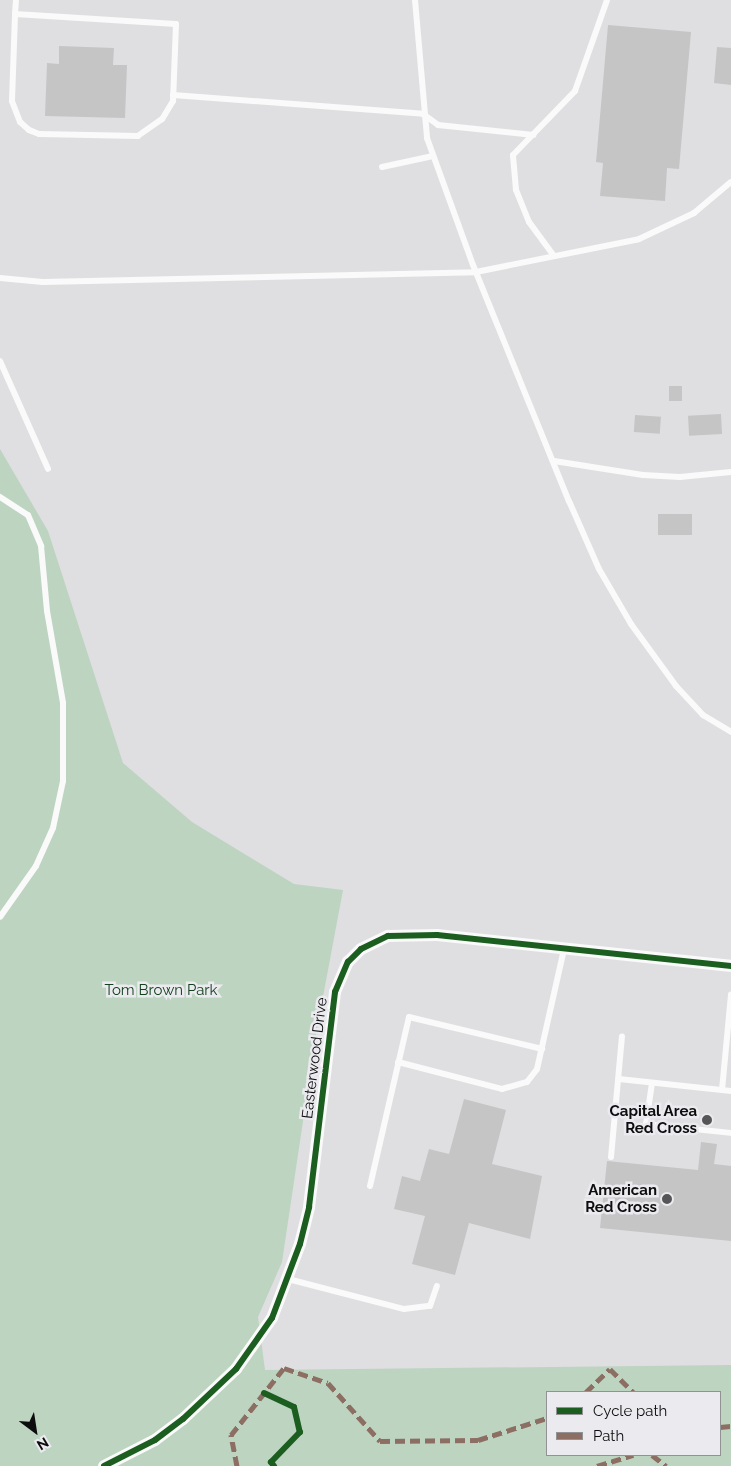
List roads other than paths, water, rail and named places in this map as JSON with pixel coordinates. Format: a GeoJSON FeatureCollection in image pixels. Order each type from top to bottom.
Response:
{"type":"FeatureCollection","features":[{"type":"Feature","properties":{"kind":"street","name":"Easterwood Drive"},"geometry":{"type":"LineString","coordinates":[[104,1466],[156,1440],[214,1392],[257,1343],[272,1318],[288,1279],[308,1207],[336,992],[348,962],[374,942],[405,934],[731,966]]}},
{"type":"Feature","properties":{"kind":"lane"},"geometry":{"type":"LineString","coordinates":[[16,0],[12,100],[20,122],[29,130],[38,134],[138,136],[162,119],[173,95],[176,24],[16,14]]}},
{"type":"Feature","properties":{"kind":"lane"},"geometry":{"type":"LineString","coordinates":[[415,0],[423,114],[433,156],[476,272],[599,569],[631,624],[676,686],[703,715],[731,732]]}},
{"type":"Feature","properties":{"kind":"lane"},"geometry":{"type":"LineString","coordinates":[[554,256],[529,222],[516,190],[512,155],[575,91],[607,0]]}},
{"type":"Feature","properties":{"kind":"lane"},"geometry":{"type":"LineString","coordinates":[[173,95],[423,114],[438,125],[533,135]]}},
{"type":"Feature","properties":{"kind":"lane"},"geometry":{"type":"LineString","coordinates":[[382,167],[433,156]]}},
{"type":"Feature","properties":{"kind":"lane"},"geometry":{"type":"LineString","coordinates":[[0,278],[43,282],[476,272],[639,239],[694,214],[731,182]]}},
{"type":"Feature","properties":{"kind":"lane"},"geometry":{"type":"LineString","coordinates":[[0,360],[48,469]]}},
{"type":"Feature","properties":{"kind":"lane"},"geometry":{"type":"LineString","coordinates":[[554,461],[643,475],[680,476],[731,472]]}},
{"type":"Feature","properties":{"kind":"lane"},"geometry":{"type":"LineString","coordinates":[[0,496],[28,515],[41,546],[46,610],[58,662],[63,703],[63,781],[52,828],[36,866],[0,917]]}},
{"type":"Feature","properties":{"kind":"lane"},"geometry":{"type":"LineString","coordinates":[[398,1062],[502,1089],[527,1082],[537,1069],[564,949]]}},
{"type":"Feature","properties":{"kind":"lane"},"geometry":{"type":"LineString","coordinates":[[722,1090],[731,994]]}},
{"type":"Feature","properties":{"kind":"lane"},"geometry":{"type":"LineString","coordinates":[[370,1186],[409,1017],[542,1049]]}},
{"type":"Feature","properties":{"kind":"lane"},"geometry":{"type":"LineString","coordinates":[[611,1157],[622,1037]]}},
{"type":"Feature","properties":{"kind":"lane"},"geometry":{"type":"LineString","coordinates":[[618,1079],[731,1091]]}},
{"type":"Feature","properties":{"kind":"lane"},"geometry":{"type":"LineString","coordinates":[[652,1083],[646,1124],[731,1133]]}},
{"type":"Feature","properties":{"kind":"lane"},"geometry":{"type":"LineString","coordinates":[[288,1279],[404,1309],[430,1306],[437,1286]]}},
{"type":"Feature","properties":{"kind":"place","name":"Capital Area Red Cross"},"geometry":{"type":"Point","coordinates":[707,1120]}},
{"type":"Feature","properties":{"kind":"place","name":"American Red Cross"},"geometry":{"type":"Point","coordinates":[667,1199]}},
{"type":"Feature","properties":{"kind":"park label","name":"Tom Brown Park"},"geometry":{"type":"Point","coordinates":[161,991]}}]}
